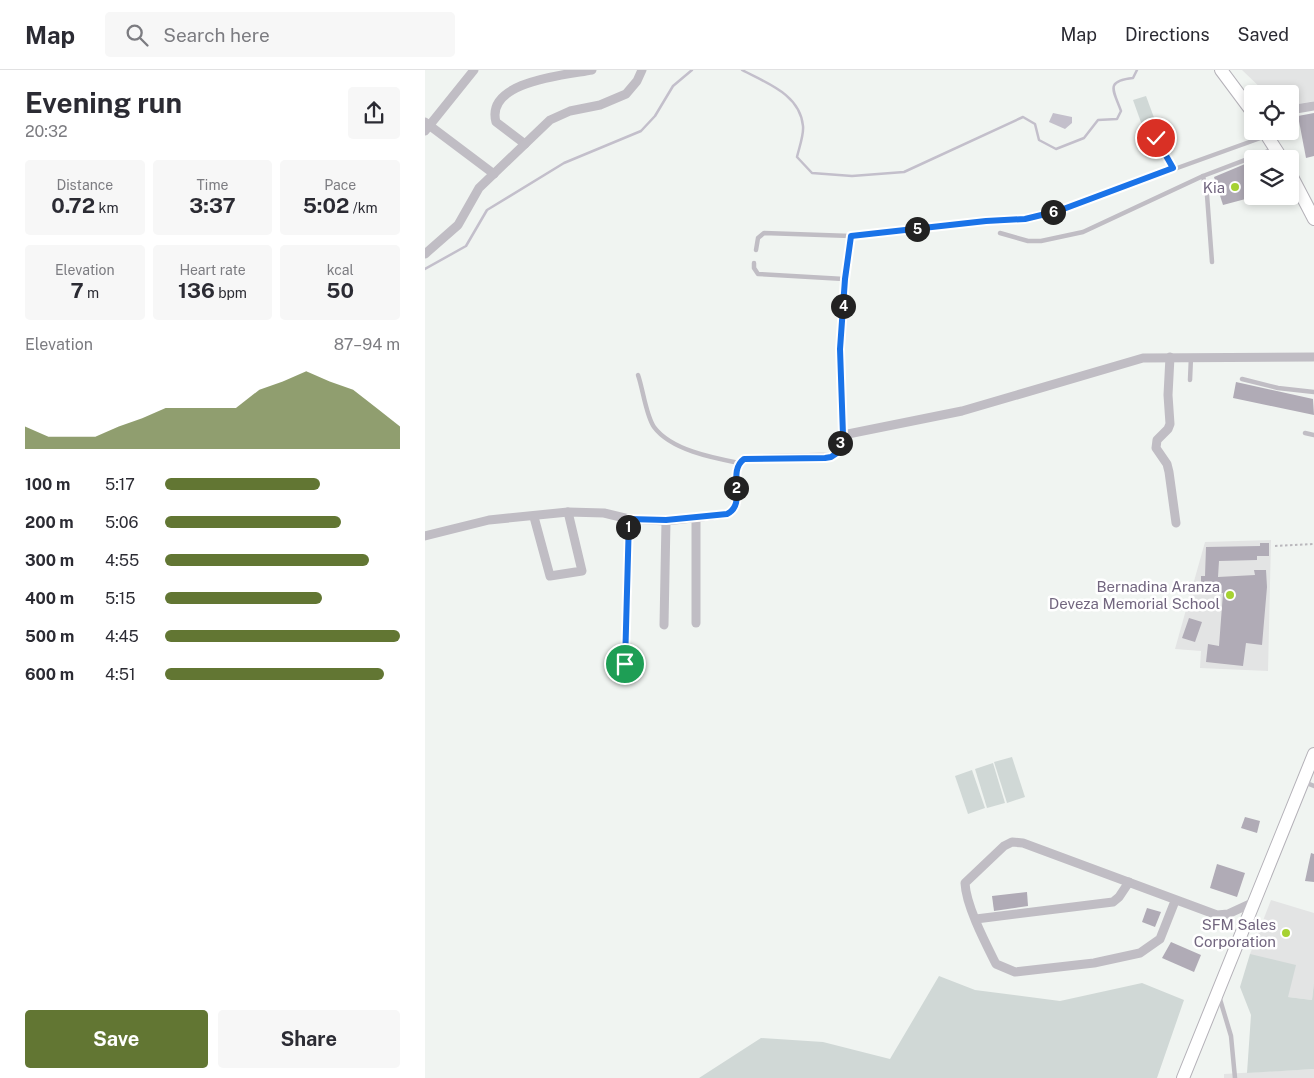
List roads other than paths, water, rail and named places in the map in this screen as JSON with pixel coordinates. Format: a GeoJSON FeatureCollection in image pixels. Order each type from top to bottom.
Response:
{"type":"FeatureCollection","features":[{"type":"Feature","properties":{"kind":"main road"},"geometry":{"type":"LineString","coordinates":[[1221,70],[1244,101]]}},
{"type":"Feature","properties":{"kind":"main road"},"geometry":{"type":"LineString","coordinates":[[1299,190],[1314,219]]}},
{"type":"Feature","properties":{"kind":"main road"},"geometry":{"type":"LineString","coordinates":[[1183,1078],[1254,902],[1309,784],[1314,754]]}},
{"type":"Feature","properties":{"kind":"street"},"geometry":{"type":"LineString","coordinates":[[474,70],[427,127],[494,174]]}},
{"type":"Feature","properties":{"kind":"street"},"geometry":{"type":"LineString","coordinates":[[525,144],[496,122],[495,110],[498,101],[506,92],[518,86],[553,77],[592,70]]}},
{"type":"Feature","properties":{"kind":"street"},"geometry":{"type":"LineString","coordinates":[[427,250],[458,225],[479,188],[550,120],[570,111],[600,105],[626,94],[637,81],[642,70]]}},
{"type":"Feature","properties":{"kind":"street"},"geometry":{"type":"LineString","coordinates":[[1299,108],[1314,106]]}},
{"type":"Feature","properties":{"kind":"street"},"geometry":{"type":"LineString","coordinates":[[1170,357],[1168,395],[1170,424],[1169,429],[1157,440],[1156,448],[1167,464],[1176,523]]}},
{"type":"Feature","properties":{"kind":"street"},"geometry":{"type":"LineString","coordinates":[[425,536],[489,520],[534,517],[567,512],[604,513],[629,519],[666,520],[727,514],[733,511],[737,505],[736,472],[739,463],[752,458],[831,457],[837,453],[843,435],[962,411],[1143,358],[1314,357]]}},
{"type":"Feature","properties":{"kind":"street"},"geometry":{"type":"LineString","coordinates":[[534,517],[550,576],[582,571],[567,512]]}},
{"type":"Feature","properties":{"kind":"street"},"geometry":{"type":"LineString","coordinates":[[696,517],[696,624]]}},
{"type":"Feature","properties":{"kind":"street"},"geometry":{"type":"LineString","coordinates":[[625,664],[629,519]]}},
{"type":"Feature","properties":{"kind":"street"},"geometry":{"type":"LineString","coordinates":[[664,625],[666,520]]}},
{"type":"Feature","properties":{"kind":"street"},"geometry":{"type":"LineString","coordinates":[[1175,901],[1160,939],[1140,953],[1093,963],[1015,972],[996,964],[976,919],[965,889],[965,883],[1004,846],[1012,842],[1023,843],[1217,915],[1228,914],[1254,902]]}},
{"type":"Feature","properties":{"kind":"street"},"geometry":{"type":"LineString","coordinates":[[976,919],[1113,902],[1129,882]]}},
{"type":"Feature","properties":{"kind":"lane"},"geometry":{"type":"LineString","coordinates":[[1156,138],[1173,168]]}},
{"type":"Feature","properties":{"kind":"lane"},"geometry":{"type":"LineString","coordinates":[[756,250],[758,238],[764,233],[851,236],[986,221],[1025,219],[1058,211],[1247,140]]}},
{"type":"Feature","properties":{"kind":"lane"},"geometry":{"type":"LineString","coordinates":[[1000,232],[1028,241],[1035,241],[1083,232],[1203,176],[1244,164]]}},
{"type":"Feature","properties":{"kind":"lane"},"geometry":{"type":"LineString","coordinates":[[1203,176],[1207,195],[1213,262]]}},
{"type":"Feature","properties":{"kind":"lane"},"geometry":{"type":"LineString","coordinates":[[843,435],[840,349],[845,279],[851,236]]}},
{"type":"Feature","properties":{"kind":"lane"},"geometry":{"type":"LineString","coordinates":[[754,263],[754,268],[758,274],[845,279]]}},
{"type":"Feature","properties":{"kind":"lane"},"geometry":{"type":"LineString","coordinates":[[1191,357],[1191,380]]}},
{"type":"Feature","properties":{"kind":"lane"},"geometry":{"type":"LineString","coordinates":[[638,375],[654,427],[668,439],[684,448],[713,458],[739,463]]}},
{"type":"Feature","properties":{"kind":"lane"},"geometry":{"type":"LineString","coordinates":[[1242,379],[1278,388],[1314,392]]}},
{"type":"Feature","properties":{"kind":"lane"},"geometry":{"type":"LineString","coordinates":[[1305,433],[1314,435]]}},
{"type":"Feature","properties":{"kind":"lane"},"geometry":{"type":"LineString","coordinates":[[1217,992],[1231,1036],[1235,1078]]}},
{"type":"Feature","properties":{"kind":"waterway"},"geometry":{"type":"LineString","coordinates":[[425,269],[466,246],[487,210],[564,163],[641,131],[655,116],[673,86],[692,70]]}},
{"type":"Feature","properties":{"kind":"waterway"},"geometry":{"type":"LineString","coordinates":[[742,70],[771,85],[789,98],[796,106],[801,115],[803,126],[797,157],[812,173],[852,176],[904,172],[1023,117],[1035,124],[1039,140],[1056,149],[1084,138],[1098,120],[1117,119],[1121,111],[1113,88],[1118,82],[1133,78],[1137,70]]}},
{"type":"Feature","properties":{"kind":"place","name":"Kia"},"geometry":{"type":"Point","coordinates":[1235,187]}},
{"type":"Feature","properties":{"kind":"place","name":"Bernadina Aranza Deveza Memorial School"},"geometry":{"type":"Point","coordinates":[1230,595]}},
{"type":"Feature","properties":{"kind":"place","name":"SFM Sales Corporation"},"geometry":{"type":"Point","coordinates":[1286,933]}}]}
